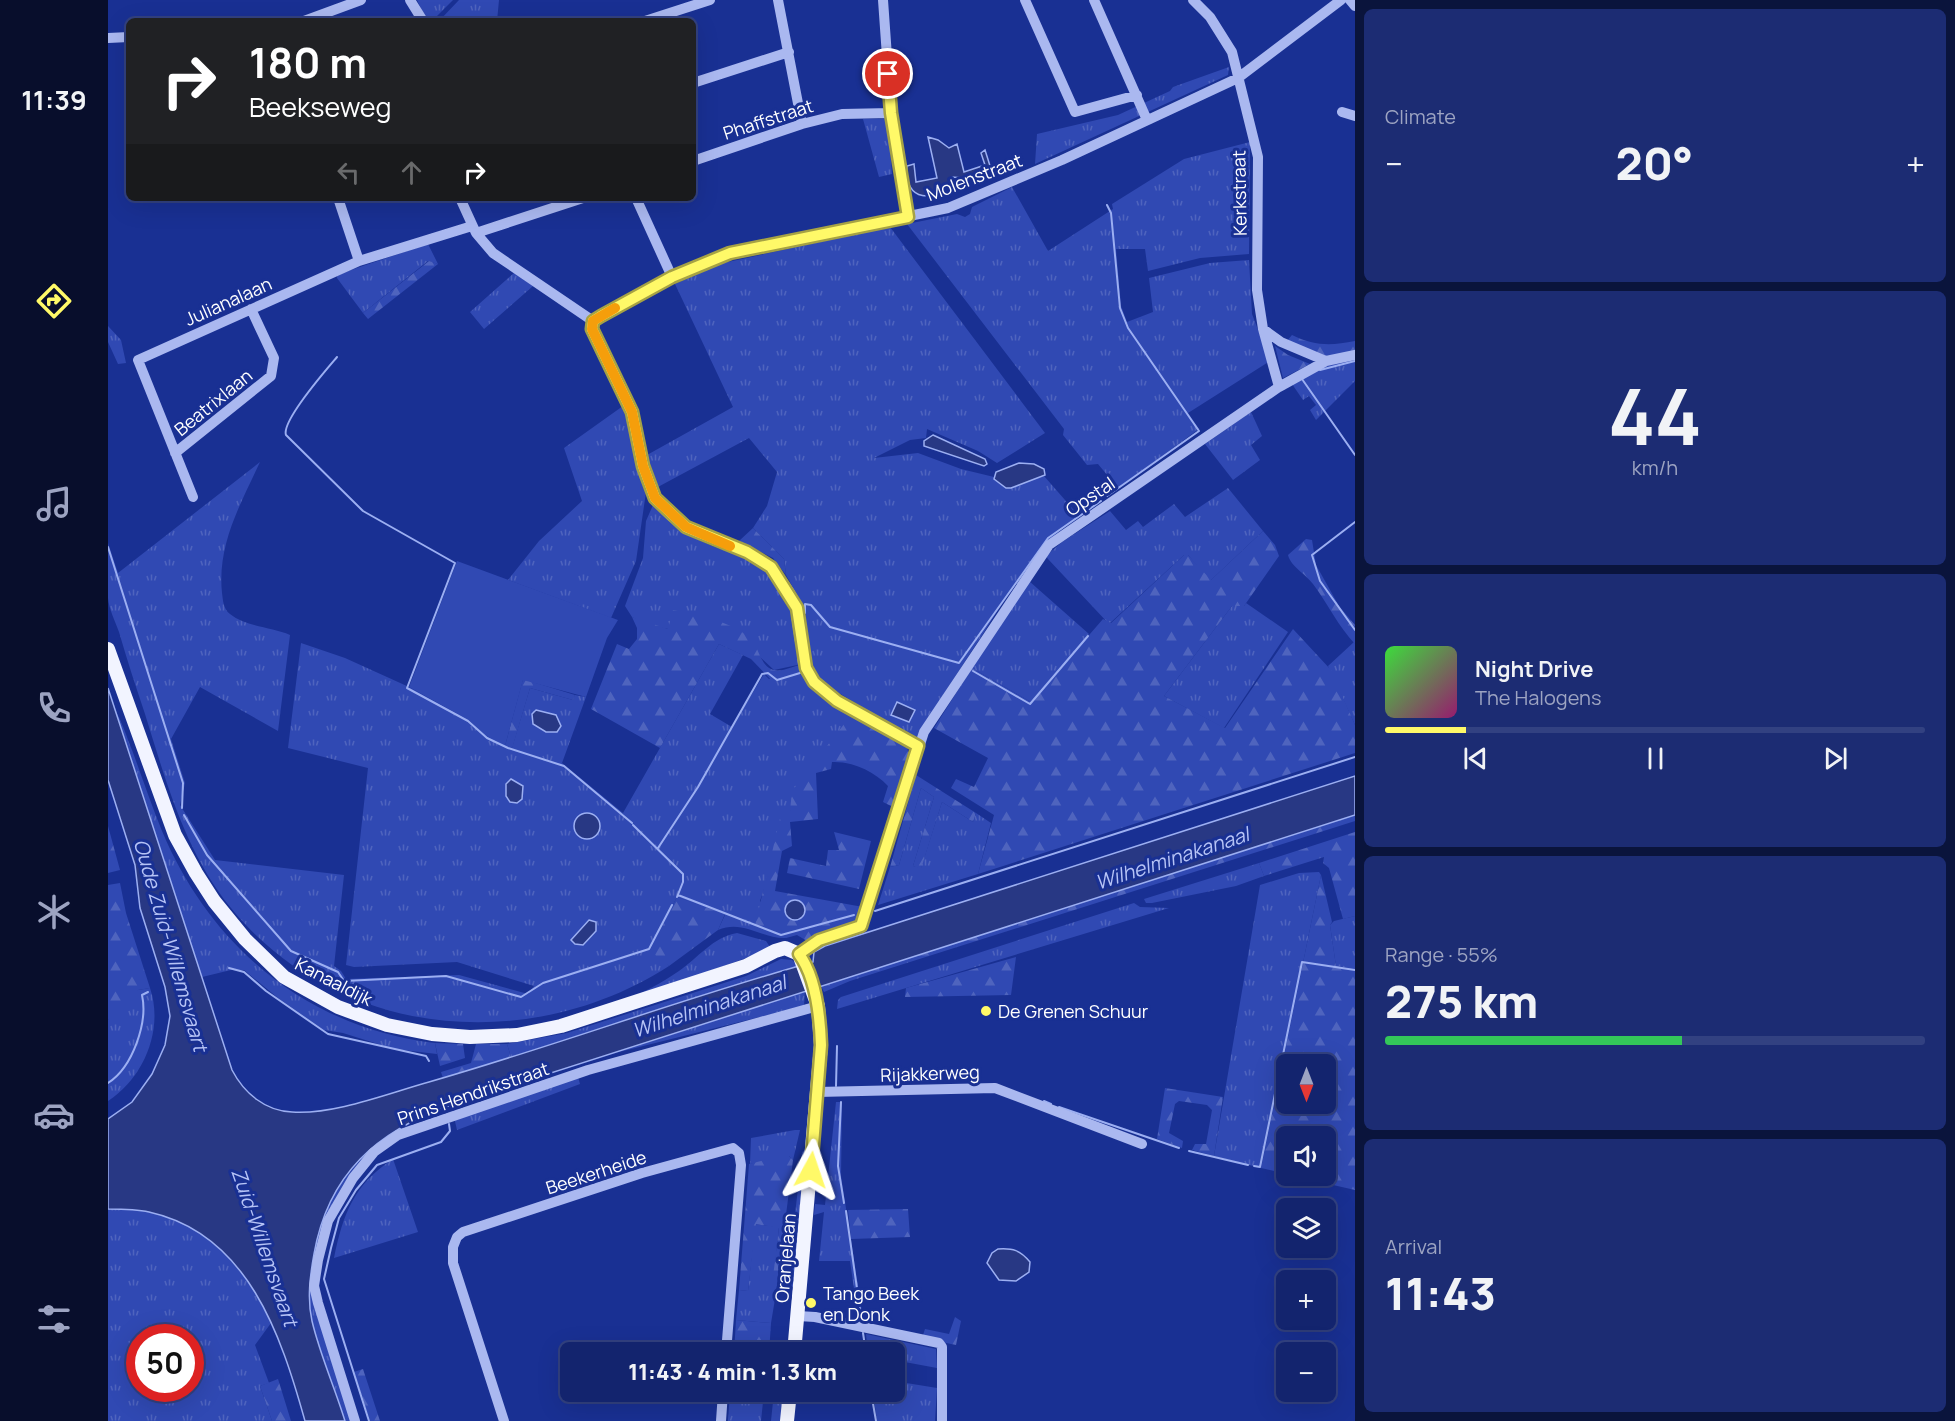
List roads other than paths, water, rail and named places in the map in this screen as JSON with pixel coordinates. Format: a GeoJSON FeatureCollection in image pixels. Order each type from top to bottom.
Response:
{"type":"FeatureCollection","features":[{"type":"Feature","properties":{"kind":"main road","name":"Kanaaldijk"},"geometry":{"type":"LineString","coordinates":[[108,649],[175,835],[195,873],[245,939],[285,977],[338,1007],[387,1025],[432,1034],[470,1037],[517,1035],[561,1026],[735,970],[785,948],[801,956]]}},
{"type":"Feature","properties":{"kind":"main road","name":"Oranjelaan"},"geometry":{"type":"LineString","coordinates":[[795,1342],[821,1045],[818,1006],[801,956]]}},
{"type":"Feature","properties":{"kind":"main road"},"geometry":{"type":"LineString","coordinates":[[787,1421],[789,1402]]}},
{"type":"Feature","properties":{"kind":"street"},"geometry":{"type":"LineString","coordinates":[[312,18],[361,0]]}},
{"type":"Feature","properties":{"kind":"street"},"geometry":{"type":"LineString","coordinates":[[410,0],[421,18]]}},
{"type":"Feature","properties":{"kind":"street"},"geometry":{"type":"LineString","coordinates":[[654,18],[710,0]]}},
{"type":"Feature","properties":{"kind":"street"},"geometry":{"type":"LineString","coordinates":[[778,0],[802,124]]}},
{"type":"Feature","properties":{"kind":"street"},"geometry":{"type":"LineString","coordinates":[[884,0],[891,113],[908,217]]}},
{"type":"Feature","properties":{"kind":"street"},"geometry":{"type":"LineString","coordinates":[[1025,0],[1075,112],[1137,95]]}},
{"type":"Feature","properties":{"kind":"street"},"geometry":{"type":"LineString","coordinates":[[1094,0],[1147,120]]}},
{"type":"Feature","properties":{"kind":"street","name":"Kerkstraat"},"geometry":{"type":"LineString","coordinates":[[1193,0],[1224,37],[1232,52],[1258,157],[1257,290],[1263,329],[1280,387]]}},
{"type":"Feature","properties":{"kind":"street","name":"Molenstraat"},"geometry":{"type":"LineString","coordinates":[[593,321],[672,277],[730,253],[948,208],[1238,78],[1341,0]]}},
{"type":"Feature","properties":{"kind":"street"},"geometry":{"type":"LineString","coordinates":[[1350,0],[1355,6]]}},
{"type":"Feature","properties":{"kind":"street"},"geometry":{"type":"LineString","coordinates":[[108,38],[126,37]]}},
{"type":"Feature","properties":{"kind":"street"},"geometry":{"type":"LineString","coordinates":[[696,82],[789,52]]}},
{"type":"Feature","properties":{"kind":"street"},"geometry":{"type":"LineString","coordinates":[[1342,112],[1355,116]]}},
{"type":"Feature","properties":{"kind":"street","name":"Phaffstraat"},"geometry":{"type":"LineString","coordinates":[[696,160],[802,124],[855,113],[891,113]]}},
{"type":"Feature","properties":{"kind":"street"},"geometry":{"type":"LineString","coordinates":[[339,201],[359,261]]}},
{"type":"Feature","properties":{"kind":"street"},"geometry":{"type":"LineString","coordinates":[[461,201],[474,229],[493,253],[593,321],[593,333],[632,412],[643,466],[655,498],[686,527],[747,552],[771,567],[797,608],[806,668],[814,682],[837,701],[918,746]]}},
{"type":"Feature","properties":{"kind":"street"},"geometry":{"type":"LineString","coordinates":[[637,201],[672,277]]}},
{"type":"Feature","properties":{"kind":"street"},"geometry":{"type":"LineString","coordinates":[[474,229],[551,203]]}},
{"type":"Feature","properties":{"kind":"street","name":"Julianalaan"},"geometry":{"type":"LineString","coordinates":[[193,497],[138,360],[359,261],[474,229]]}},
{"type":"Feature","properties":{"kind":"street","name":"Beatrixlaan"},"geometry":{"type":"LineString","coordinates":[[175,453],[271,376],[274,358],[251,309]]}},
{"type":"Feature","properties":{"kind":"street"},"geometry":{"type":"LineString","coordinates":[[1263,329],[1281,342],[1326,361]]}},
{"type":"Feature","properties":{"kind":"street","name":"Opstal"},"geometry":{"type":"LineString","coordinates":[[801,956],[819,940],[861,926],[924,732],[1049,545],[1280,387],[1326,361],[1355,356]]}},
{"type":"Feature","properties":{"kind":"street","name":"Prins Hendrikstraat"},"geometry":{"type":"LineString","coordinates":[[355,1421],[314,1286],[328,1221],[353,1178],[374,1152],[398,1135],[588,1070],[818,1006]]}},
{"type":"Feature","properties":{"kind":"street","name":"Rijakkerweg"},"geometry":{"type":"LineString","coordinates":[[817,1092],[995,1088],[1142,1144]]}},
{"type":"Feature","properties":{"kind":"street","name":"Beekerheide"},"geometry":{"type":"LineString","coordinates":[[504,1421],[453,1263],[457,1238],[463,1232],[631,1177],[733,1148],[739,1153],[741,1165],[727,1342]]}},
{"type":"Feature","properties":{"kind":"street"},"geometry":{"type":"LineString","coordinates":[[798,1316],[815,1317],[939,1342],[942,1347],[942,1421]]}},
{"type":"Feature","properties":{"kind":"street"},"geometry":{"type":"LineString","coordinates":[[721,1421],[722,1402]]}},
{"type":"Feature","properties":{"kind":"water"},"geometry":{"type":"Polygon","coordinates":[[[928,137],[938,140],[949,148],[957,144],[964,172],[985,165],[981,153],[985,150],[991,169],[975,179],[952,177],[946,186],[930,195],[922,196],[916,193],[910,187],[907,178],[907,166],[914,164],[916,182],[937,178],[928,137]]]}},
{"type":"Feature","properties":{"kind":"water"},"geometry":{"type":"Polygon","coordinates":[[[933,435],[985,459],[987,464],[984,466],[924,446],[924,441],[933,435]]]}},
{"type":"Feature","properties":{"kind":"water"},"geometry":{"type":"Polygon","coordinates":[[[1019,463],[1034,464],[1044,469],[1045,475],[1011,488],[1006,488],[994,479],[996,472],[1019,463]]]}},
{"type":"Feature","properties":{"kind":"water"},"geometry":{"type":"Polygon","coordinates":[[[108,688],[232,1070],[256,1099],[282,1111],[308,1112],[343,1107],[525,1053],[813,962],[814,952],[825,946],[1355,776],[1355,815],[451,1105],[400,1128],[360,1159],[344,1179],[331,1201],[321,1226],[310,1279],[310,1313],[345,1421],[305,1421],[271,1323],[255,1292],[236,1265],[212,1242],[183,1224],[144,1211],[108,1209],[108,1119],[132,1102],[152,1074],[165,1045],[170,1016],[165,987],[140,908],[135,865],[108,780],[108,688]]]}},
{"type":"Feature","properties":{"kind":"water"},"geometry":{"type":"Polygon","coordinates":[[[897,702],[915,710],[909,722],[891,715],[897,702]]]}},
{"type":"Feature","properties":{"kind":"water"},"geometry":{"type":"Polygon","coordinates":[[[536,710],[556,715],[561,726],[557,732],[546,732],[533,724],[532,714],[536,710]]]}},
{"type":"Feature","properties":{"kind":"water"},"geometry":{"type":"Polygon","coordinates":[[[511,779],[523,786],[522,799],[517,803],[510,802],[506,796],[506,784],[511,779]]]}},
{"type":"Feature","properties":{"kind":"water"},"geometry":{"type":"Polygon","coordinates":[[[587,813],[596,817],[600,826],[596,835],[587,839],[578,835],[574,826],[578,817],[587,813]]]}},
{"type":"Feature","properties":{"kind":"water"},"geometry":{"type":"Polygon","coordinates":[[[795,900],[802,903],[805,910],[802,917],[795,920],[788,917],[785,910],[788,903],[795,900]]]}},
{"type":"Feature","properties":{"kind":"water"},"geometry":{"type":"Polygon","coordinates":[[[589,920],[596,922],[596,931],[583,945],[575,944],[571,940],[589,920]]]}},
{"type":"Feature","properties":{"kind":"water"},"geometry":{"type":"Polygon","coordinates":[[[998,1249],[1019,1252],[1030,1262],[1029,1272],[1016,1281],[999,1280],[987,1263],[992,1253],[998,1249]]]}},
{"type":"Feature","properties":{"kind":"waterway"},"geometry":{"type":"LineString","coordinates":[[1107,205],[1111,213],[1120,308],[1128,328],[1199,431],[1107,496]]}},
{"type":"Feature","properties":{"kind":"waterway"},"geometry":{"type":"LineString","coordinates":[[337,357],[297,408],[286,428],[286,435],[363,511],[455,563],[407,688],[468,721],[487,738],[508,748],[564,766],[632,823]]}},
{"type":"Feature","properties":{"kind":"waterway"},"geometry":{"type":"LineString","coordinates":[[1320,370],[1355,361]]}},
{"type":"Feature","properties":{"kind":"waterway"},"geometry":{"type":"LineString","coordinates":[[1302,379],[1355,455]]}},
{"type":"Feature","properties":{"kind":"waterway"},"geometry":{"type":"LineString","coordinates":[[805,613],[805,604],[811,605],[830,627],[959,663],[1048,538],[1101,501]]}},
{"type":"Feature","properties":{"kind":"waterway"},"geometry":{"type":"LineString","coordinates":[[1355,522],[1312,555],[1320,581],[1355,630]]}},
{"type":"Feature","properties":{"kind":"waterway"},"geometry":{"type":"LineString","coordinates":[[108,547],[183,783],[182,808]]}},
{"type":"Feature","properties":{"kind":"waterway"},"geometry":{"type":"LineString","coordinates":[[792,615],[796,642]]}},
{"type":"Feature","properties":{"kind":"waterway"},"geometry":{"type":"LineString","coordinates":[[973,671],[1030,704],[1088,636]]}},
{"type":"Feature","properties":{"kind":"waterway"},"geometry":{"type":"LineString","coordinates":[[798,657],[799,664]]}},
{"type":"Feature","properties":{"kind":"waterway"},"geometry":{"type":"LineString","coordinates":[[658,848],[698,787],[762,674],[768,673],[777,680],[800,673]]}},
{"type":"Feature","properties":{"kind":"waterway"},"geometry":{"type":"LineString","coordinates":[[875,911],[1355,757]]}},
{"type":"Feature","properties":{"kind":"waterway"},"geometry":{"type":"LineString","coordinates":[[184,815],[207,855],[291,951],[338,972],[344,981],[342,985]]}},
{"type":"Feature","properties":{"kind":"waterway"},"geometry":{"type":"LineString","coordinates":[[633,825],[683,874],[683,882],[677,897]]}},
{"type":"Feature","properties":{"kind":"waterway"},"geometry":{"type":"LineString","coordinates":[[678,895],[781,935],[854,915]]}},
{"type":"Feature","properties":{"kind":"waterway"},"geometry":{"type":"LineString","coordinates":[[344,981],[446,976],[521,997],[543,983],[649,949],[672,905]]}},
{"type":"Feature","properties":{"kind":"waterway"},"geometry":{"type":"LineString","coordinates":[[1254,1166],[1260,1167],[1302,962],[1355,970]]}},
{"type":"Feature","properties":{"kind":"waterway"},"geometry":{"type":"LineString","coordinates":[[229,968],[244,972],[266,991],[328,1034],[426,1056],[429,1061]]}},
{"type":"Feature","properties":{"kind":"waterway"},"geometry":{"type":"LineString","coordinates":[[108,1083],[125,1066],[137,1043],[143,1018],[142,995],[148,992]]}},
{"type":"Feature","properties":{"kind":"waterway"},"geometry":{"type":"LineString","coordinates":[[836,1086],[837,1046]]}},
{"type":"Feature","properties":{"kind":"waterway"},"geometry":{"type":"LineString","coordinates":[[1044,1101],[1051,1104]]}},
{"type":"Feature","properties":{"kind":"waterway"},"geometry":{"type":"LineString","coordinates":[[841,1102],[838,1166],[844,1203]]}},
{"type":"Feature","properties":{"kind":"waterway"},"geometry":{"type":"LineString","coordinates":[[1059,1107],[1179,1148]]}},
{"type":"Feature","properties":{"kind":"waterway"},"geometry":{"type":"LineString","coordinates":[[369,1421],[324,1279],[339,1218],[356,1190],[377,1165],[441,1142],[450,1131],[449,1124]]}},
{"type":"Feature","properties":{"kind":"waterway"},"geometry":{"type":"LineString","coordinates":[[1189,1151],[1248,1165]]}},
{"type":"Feature","properties":{"kind":"waterway"},"geometry":{"type":"LineString","coordinates":[[846,1211],[862,1324]]}},
{"type":"Feature","properties":{"kind":"waterway"},"geometry":{"type":"LineString","coordinates":[[863,1333],[864,1342]]}},
{"type":"Feature","properties":{"kind":"waterway"},"geometry":{"type":"LineString","coordinates":[[873,1402],[876,1421]]}},
{"type":"Feature","properties":{"kind":"place","name":"De Grenen Schuur"},"geometry":{"type":"Point","coordinates":[986,1011]}},
{"type":"Feature","properties":{"kind":"place","name":"Tango Beek en Donk"},"geometry":{"type":"Point","coordinates":[811,1303]}},
{"type":"Feature","properties":{"kind":"water label","name":"Wilhelminakanaal"},"geometry":{"type":"Point","coordinates":[1172,858]}},
{"type":"Feature","properties":{"kind":"water label","name":"Oude Zuid-Willemsvaart"},"geometry":{"type":"Point","coordinates":[171,945]}},
{"type":"Feature","properties":{"kind":"water label","name":"Wilhelminakanaal"},"geometry":{"type":"Point","coordinates":[709,1006]}},
{"type":"Feature","properties":{"kind":"water label","name":"Zuid-Willemsvaart"},"geometry":{"type":"Point","coordinates":[265,1247]}}]}
